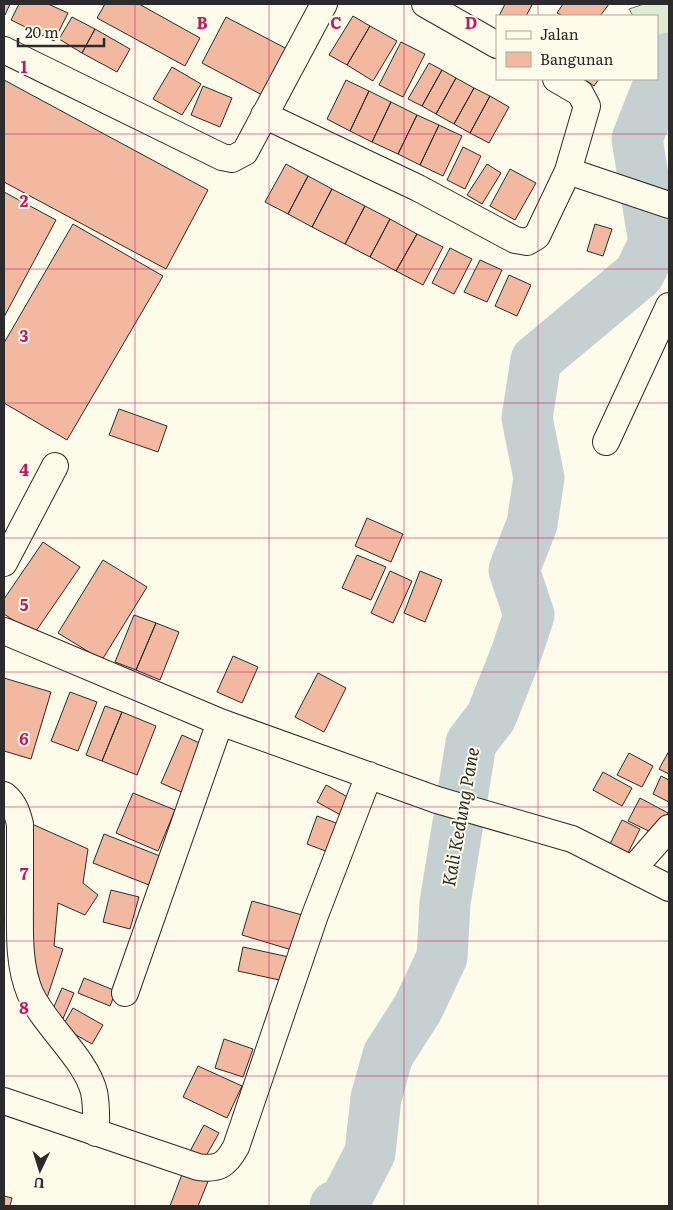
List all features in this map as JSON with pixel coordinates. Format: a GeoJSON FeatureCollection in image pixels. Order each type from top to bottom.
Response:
{"type":"FeatureCollection","features":[{"type":"Feature","properties":{"kind":"street"},"geometry":{"type":"LineString","coordinates":[[4,50],[222,157],[232,159],[245,152],[324,4]]}},
{"type":"Feature","properties":{"kind":"street"},"geometry":{"type":"LineString","coordinates":[[425,4],[496,44]]}},
{"type":"Feature","properties":{"kind":"street"},"geometry":{"type":"LineString","coordinates":[[264,116],[418,188],[515,240],[527,242],[537,236],[578,175],[587,106],[580,93],[558,80]]}},
{"type":"Feature","properties":{"kind":"street"},"geometry":{"type":"LineString","coordinates":[[578,175],[669,205]]}},
{"type":"Feature","properties":{"kind":"street"},"geometry":{"type":"LineString","coordinates":[[606,442],[669,306]]}},
{"type":"Feature","properties":{"kind":"street"},"geometry":{"type":"LineString","coordinates":[[4,564],[55,466]]}},
{"type":"Feature","properties":{"kind":"street"},"geometry":{"type":"LineString","coordinates":[[4,631],[220,722],[437,800],[572,839],[669,888]]}},
{"type":"Feature","properties":{"kind":"street"},"geometry":{"type":"LineString","coordinates":[[125,993],[220,722]]}},
{"type":"Feature","properties":{"kind":"street"},"geometry":{"type":"LineString","coordinates":[[4,1101],[198,1167],[211,1169],[222,1165],[230,1158],[236,1147],[315,915],[369,776]]}},
{"type":"Feature","properties":{"kind":"street"},"geometry":{"type":"LineString","coordinates":[[4,795],[12,802],[20,824],[20,941],[23,971],[31,994],[54,1031],[86,1073],[94,1090],[97,1108],[96,1133]]}},
{"type":"Feature","properties":{"kind":"street"},"geometry":{"type":"LineString","coordinates":[[633,869],[669,828]]}},
{"type":"Feature","properties":{"kind":"green space"},"geometry":{"type":"Polygon","coordinates":[[[644,4],[669,4],[669,42],[659,54],[658,15],[632,15],[629,9],[644,4]]]}},
{"type":"Feature","properties":{"kind":"building"},"geometry":{"type":"Polygon","coordinates":[[[4,4],[10,4],[5,15],[4,14],[4,4]]]}},
{"type":"Feature","properties":{"kind":"building"},"geometry":{"type":"Polygon","coordinates":[[[19,4],[48,4],[68,13],[54,41],[11,20],[19,4]]]}},
{"type":"Feature","properties":{"kind":"building"},"geometry":{"type":"Polygon","coordinates":[[[105,4],[139,4],[200,38],[185,66],[97,18],[105,4]]]}},
{"type":"Feature","properties":{"kind":"building"},"geometry":{"type":"Polygon","coordinates":[[[505,4],[532,5],[527,15],[500,15],[505,4]]]}},
{"type":"Feature","properties":{"kind":"building"},"geometry":{"type":"Polygon","coordinates":[[[563,4],[609,4],[601,15],[561,15],[557,13],[563,4]]]}},
{"type":"Feature","properties":{"kind":"building"},"geometry":{"type":"Polygon","coordinates":[[[353,16],[370,26],[347,65],[329,55],[353,16]]]}},
{"type":"Feature","properties":{"kind":"building"},"geometry":{"type":"Polygon","coordinates":[[[72,17],[95,29],[82,53],[59,39],[72,17]]]}},
{"type":"Feature","properties":{"kind":"building"},"geometry":{"type":"Polygon","coordinates":[[[226,17],[289,50],[264,96],[202,63],[226,17]]]}},
{"type":"Feature","properties":{"kind":"building"},"geometry":{"type":"Polygon","coordinates":[[[370,26],[397,41],[373,81],[347,65],[370,26]]]}},
{"type":"Feature","properties":{"kind":"building"},"geometry":{"type":"Polygon","coordinates":[[[95,29],[130,49],[117,72],[82,53],[95,29]]]}},
{"type":"Feature","properties":{"kind":"building"},"geometry":{"type":"Polygon","coordinates":[[[401,42],[425,54],[403,97],[379,85],[401,42]]]}},
{"type":"Feature","properties":{"kind":"building"},"geometry":{"type":"Polygon","coordinates":[[[429,63],[442,70],[422,106],[408,99],[429,63]]]}},
{"type":"Feature","properties":{"kind":"building"},"geometry":{"type":"Polygon","coordinates":[[[172,67],[201,84],[182,115],[153,99],[172,67]]]}},
{"type":"Feature","properties":{"kind":"building"},"geometry":{"type":"Polygon","coordinates":[[[442,70],[456,78],[436,114],[422,106],[442,70]]]}},
{"type":"Feature","properties":{"kind":"building"},"geometry":{"type":"Polygon","coordinates":[[[456,78],[474,88],[454,124],[436,114],[456,78]]]}},
{"type":"Feature","properties":{"kind":"building"},"geometry":{"type":"Polygon","coordinates":[[[4,80],[208,190],[166,269],[4,182],[4,80]]]}},
{"type":"Feature","properties":{"kind":"building"},"geometry":{"type":"Polygon","coordinates":[[[346,80],[369,91],[350,131],[327,119],[346,80]]]}},
{"type":"Feature","properties":{"kind":"building"},"geometry":{"type":"Polygon","coordinates":[[[585,80],[598,80],[594,86],[585,80]]]}},
{"type":"Feature","properties":{"kind":"building"},"geometry":{"type":"Polygon","coordinates":[[[203,86],[232,98],[220,127],[191,115],[203,86]]]}},
{"type":"Feature","properties":{"kind":"building"},"geometry":{"type":"Polygon","coordinates":[[[474,88],[490,96],[470,133],[454,124],[474,88]]]}},
{"type":"Feature","properties":{"kind":"building"},"geometry":{"type":"Polygon","coordinates":[[[369,91],[391,102],[372,142],[350,131],[369,91]]]}},
{"type":"Feature","properties":{"kind":"building"},"geometry":{"type":"Polygon","coordinates":[[[490,96],[509,107],[489,143],[470,133],[490,96]]]}},
{"type":"Feature","properties":{"kind":"building"},"geometry":{"type":"Polygon","coordinates":[[[391,102],[417,115],[398,154],[372,142],[391,102]]]}},
{"type":"Feature","properties":{"kind":"building"},"geometry":{"type":"Polygon","coordinates":[[[417,115],[439,125],[420,165],[398,154],[417,115]]]}},
{"type":"Feature","properties":{"kind":"building"},"geometry":{"type":"Polygon","coordinates":[[[439,125],[462,136],[443,176],[420,165],[439,125]]]}},
{"type":"Feature","properties":{"kind":"building"},"geometry":{"type":"Polygon","coordinates":[[[463,147],[481,156],[465,189],[447,180],[463,147]]]}},
{"type":"Feature","properties":{"kind":"building"},"geometry":{"type":"Polygon","coordinates":[[[286,164],[308,176],[288,214],[265,202],[286,164]]]}},
{"type":"Feature","properties":{"kind":"building"},"geometry":{"type":"Polygon","coordinates":[[[487,164],[501,173],[482,204],[467,195],[487,164]]]}},
{"type":"Feature","properties":{"kind":"building"},"geometry":{"type":"Polygon","coordinates":[[[510,169],[536,183],[515,220],[490,206],[510,169]]]}},
{"type":"Feature","properties":{"kind":"building"},"geometry":{"type":"Polygon","coordinates":[[[308,176],[332,189],[312,227],[288,214],[308,176]]]}},
{"type":"Feature","properties":{"kind":"building"},"geometry":{"type":"Polygon","coordinates":[[[332,189],[365,206],[345,244],[312,227],[332,189]]]}},
{"type":"Feature","properties":{"kind":"building"},"geometry":{"type":"Polygon","coordinates":[[[4,192],[56,220],[4,317],[4,192]]]}},
{"type":"Feature","properties":{"kind":"building"},"geometry":{"type":"Polygon","coordinates":[[[365,206],[390,219],[370,257],[345,244],[365,206]]]}},
{"type":"Feature","properties":{"kind":"building"},"geometry":{"type":"Polygon","coordinates":[[[390,219],[417,234],[396,271],[370,257],[390,219]]]}},
{"type":"Feature","properties":{"kind":"building"},"geometry":{"type":"Polygon","coordinates":[[[73,224],[163,276],[67,440],[4,403],[4,343],[73,224]]]}},
{"type":"Feature","properties":{"kind":"building"},"geometry":{"type":"Polygon","coordinates":[[[595,224],[612,229],[603,256],[587,251],[595,224]]]}},
{"type":"Feature","properties":{"kind":"building"},"geometry":{"type":"Polygon","coordinates":[[[417,234],[443,247],[423,285],[396,271],[417,234]]]}},
{"type":"Feature","properties":{"kind":"building"},"geometry":{"type":"Polygon","coordinates":[[[450,248],[472,259],[454,294],[432,283],[450,248]]]}},
{"type":"Feature","properties":{"kind":"building"},"geometry":{"type":"Polygon","coordinates":[[[480,260],[502,270],[487,302],[464,292],[480,260]]]}},
{"type":"Feature","properties":{"kind":"building"},"geometry":{"type":"Polygon","coordinates":[[[509,275],[531,285],[517,316],[495,306],[509,275]]]}},
{"type":"Feature","properties":{"kind":"building"},"geometry":{"type":"Polygon","coordinates":[[[119,409],[167,426],[158,452],[109,435],[119,409]]]}},
{"type":"Feature","properties":{"kind":"building"},"geometry":{"type":"Polygon","coordinates":[[[367,518],[403,534],[391,562],[355,546],[367,518]]]}},
{"type":"Feature","properties":{"kind":"building"},"geometry":{"type":"Polygon","coordinates":[[[43,542],[80,567],[34,634],[4,614],[4,599],[43,542]]]}},
{"type":"Feature","properties":{"kind":"building"},"geometry":{"type":"Polygon","coordinates":[[[357,555],[386,567],[371,600],[342,588],[357,555]]]}},
{"type":"Feature","properties":{"kind":"building"},"geometry":{"type":"Polygon","coordinates":[[[103,560],[147,587],[102,660],[58,633],[103,560]]]}},
{"type":"Feature","properties":{"kind":"building"},"geometry":{"type":"Polygon","coordinates":[[[390,571],[412,581],[393,623],[371,613],[390,571]]]}},
{"type":"Feature","properties":{"kind":"building"},"geometry":{"type":"Polygon","coordinates":[[[420,571],[442,580],[425,622],[404,613],[420,571]]]}},
{"type":"Feature","properties":{"kind":"building"},"geometry":{"type":"Polygon","coordinates":[[[134,615],[156,623],[136,670],[115,662],[134,615]]]}},
{"type":"Feature","properties":{"kind":"building"},"geometry":{"type":"Polygon","coordinates":[[[156,623],[179,632],[160,680],[136,670],[156,623]]]}},
{"type":"Feature","properties":{"kind":"building"},"geometry":{"type":"Polygon","coordinates":[[[233,656],[258,667],[242,703],[217,692],[233,656]]]}},
{"type":"Feature","properties":{"kind":"building"},"geometry":{"type":"Polygon","coordinates":[[[318,673],[346,688],[324,732],[295,717],[318,673]]]}},
{"type":"Feature","properties":{"kind":"building"},"geometry":{"type":"Polygon","coordinates":[[[4,678],[51,692],[31,759],[4,751],[4,678]]]}},
{"type":"Feature","properties":{"kind":"building"},"geometry":{"type":"Polygon","coordinates":[[[70,692],[97,702],[78,751],[51,741],[70,692]]]}},
{"type":"Feature","properties":{"kind":"building"},"geometry":{"type":"Polygon","coordinates":[[[105,706],[122,712],[102,761],[86,755],[105,706]]]}},
{"type":"Feature","properties":{"kind":"building"},"geometry":{"type":"Polygon","coordinates":[[[122,712],[156,726],[137,775],[102,761],[122,712]]]}},
{"type":"Feature","properties":{"kind":"building"},"geometry":{"type":"Polygon","coordinates":[[[182,735],[206,746],[186,794],[161,783],[182,735]]]}},
{"type":"Feature","properties":{"kind":"building"},"geometry":{"type":"Polygon","coordinates":[[[669,751],[669,774],[659,769],[669,751]]]}},
{"type":"Feature","properties":{"kind":"building"},"geometry":{"type":"Polygon","coordinates":[[[629,753],[653,766],[642,787],[617,775],[629,753]]]}},
{"type":"Feature","properties":{"kind":"building"},"geometry":{"type":"Polygon","coordinates":[[[603,772],[632,788],[622,806],[593,790],[603,772]]]}},
{"type":"Feature","properties":{"kind":"building"},"geometry":{"type":"Polygon","coordinates":[[[661,776],[669,780],[669,802],[653,794],[661,776]]]}},
{"type":"Feature","properties":{"kind":"building"},"geometry":{"type":"Polygon","coordinates":[[[326,785],[355,801],[346,818],[317,802],[326,785]]]}},
{"type":"Feature","properties":{"kind":"building"},"geometry":{"type":"Polygon","coordinates":[[[133,793],[175,810],[158,851],[116,833],[133,793]]]}},
{"type":"Feature","properties":{"kind":"building"},"geometry":{"type":"Polygon","coordinates":[[[640,798],[668,813],[657,835],[628,821],[640,798]]]}},
{"type":"Feature","properties":{"kind":"building"},"geometry":{"type":"Polygon","coordinates":[[[317,816],[347,827],[336,855],[307,844],[317,816]]]}},
{"type":"Feature","properties":{"kind":"building"},"geometry":{"type":"Polygon","coordinates":[[[622,820],[640,829],[625,859],[607,850],[622,820]]]}},
{"type":"Feature","properties":{"kind":"building"},"geometry":{"type":"Polygon","coordinates":[[[32,824],[88,849],[83,883],[98,895],[85,915],[58,903],[54,946],[63,949],[47,998],[34,981],[31,940],[32,824]]]}},
{"type":"Feature","properties":{"kind":"building"},"geometry":{"type":"Polygon","coordinates":[[[104,834],[160,856],[149,885],[93,863],[104,834]]]}},
{"type":"Feature","properties":{"kind":"building"},"geometry":{"type":"Polygon","coordinates":[[[111,890],[139,897],[130,929],[103,922],[111,890]]]}},
{"type":"Feature","properties":{"kind":"building"},"geometry":{"type":"Polygon","coordinates":[[[252,901],[302,915],[292,950],[242,935],[252,901]]]}},
{"type":"Feature","properties":{"kind":"building"},"geometry":{"type":"Polygon","coordinates":[[[243,947],[289,957],[284,981],[238,971],[243,947]]]}},
{"type":"Feature","properties":{"kind":"building"},"geometry":{"type":"Polygon","coordinates":[[[84,978],[116,991],[110,1006],[78,993],[84,978]]]}},
{"type":"Feature","properties":{"kind":"building"},"geometry":{"type":"Polygon","coordinates":[[[62,988],[74,993],[62,1021],[50,1016],[62,988]]]}},
{"type":"Feature","properties":{"kind":"building"},"geometry":{"type":"Polygon","coordinates":[[[73,1008],[103,1025],[92,1044],[62,1027],[73,1008]]]}},
{"type":"Feature","properties":{"kind":"building"},"geometry":{"type":"Polygon","coordinates":[[[224,1039],[253,1049],[243,1077],[215,1068],[224,1039]]]}},
{"type":"Feature","properties":{"kind":"building"},"geometry":{"type":"Polygon","coordinates":[[[198,1066],[242,1086],[227,1118],[183,1097],[198,1066]]]}},
{"type":"Feature","properties":{"kind":"building"},"geometry":{"type":"Polygon","coordinates":[[[204,1125],[219,1133],[201,1165],[187,1157],[204,1125]]]}},
{"type":"Feature","properties":{"kind":"building"},"geometry":{"type":"Polygon","coordinates":[[[184,1169],[209,1179],[198,1206],[170,1206],[184,1169]]]}},
{"type":"Feature","properties":{"kind":"building"},"geometry":{"type":"Polygon","coordinates":[[[4,1196],[12,1198],[10,1206],[4,1206],[4,1196]]]}},
{"type":"Feature","properties":{"kind":"waterway","name":"Kali Kedung Pane"},"geometry":{"type":"LineString","coordinates":[[335,1206],[344,1203],[370,1153],[376,1098],[388,1055],[418,1008],[442,957],[445,903],[471,743],[491,717],[529,615],[514,570],[532,524],[539,478],[527,418],[536,360],[639,274],[654,243],[637,139],[669,58]]}}]}
